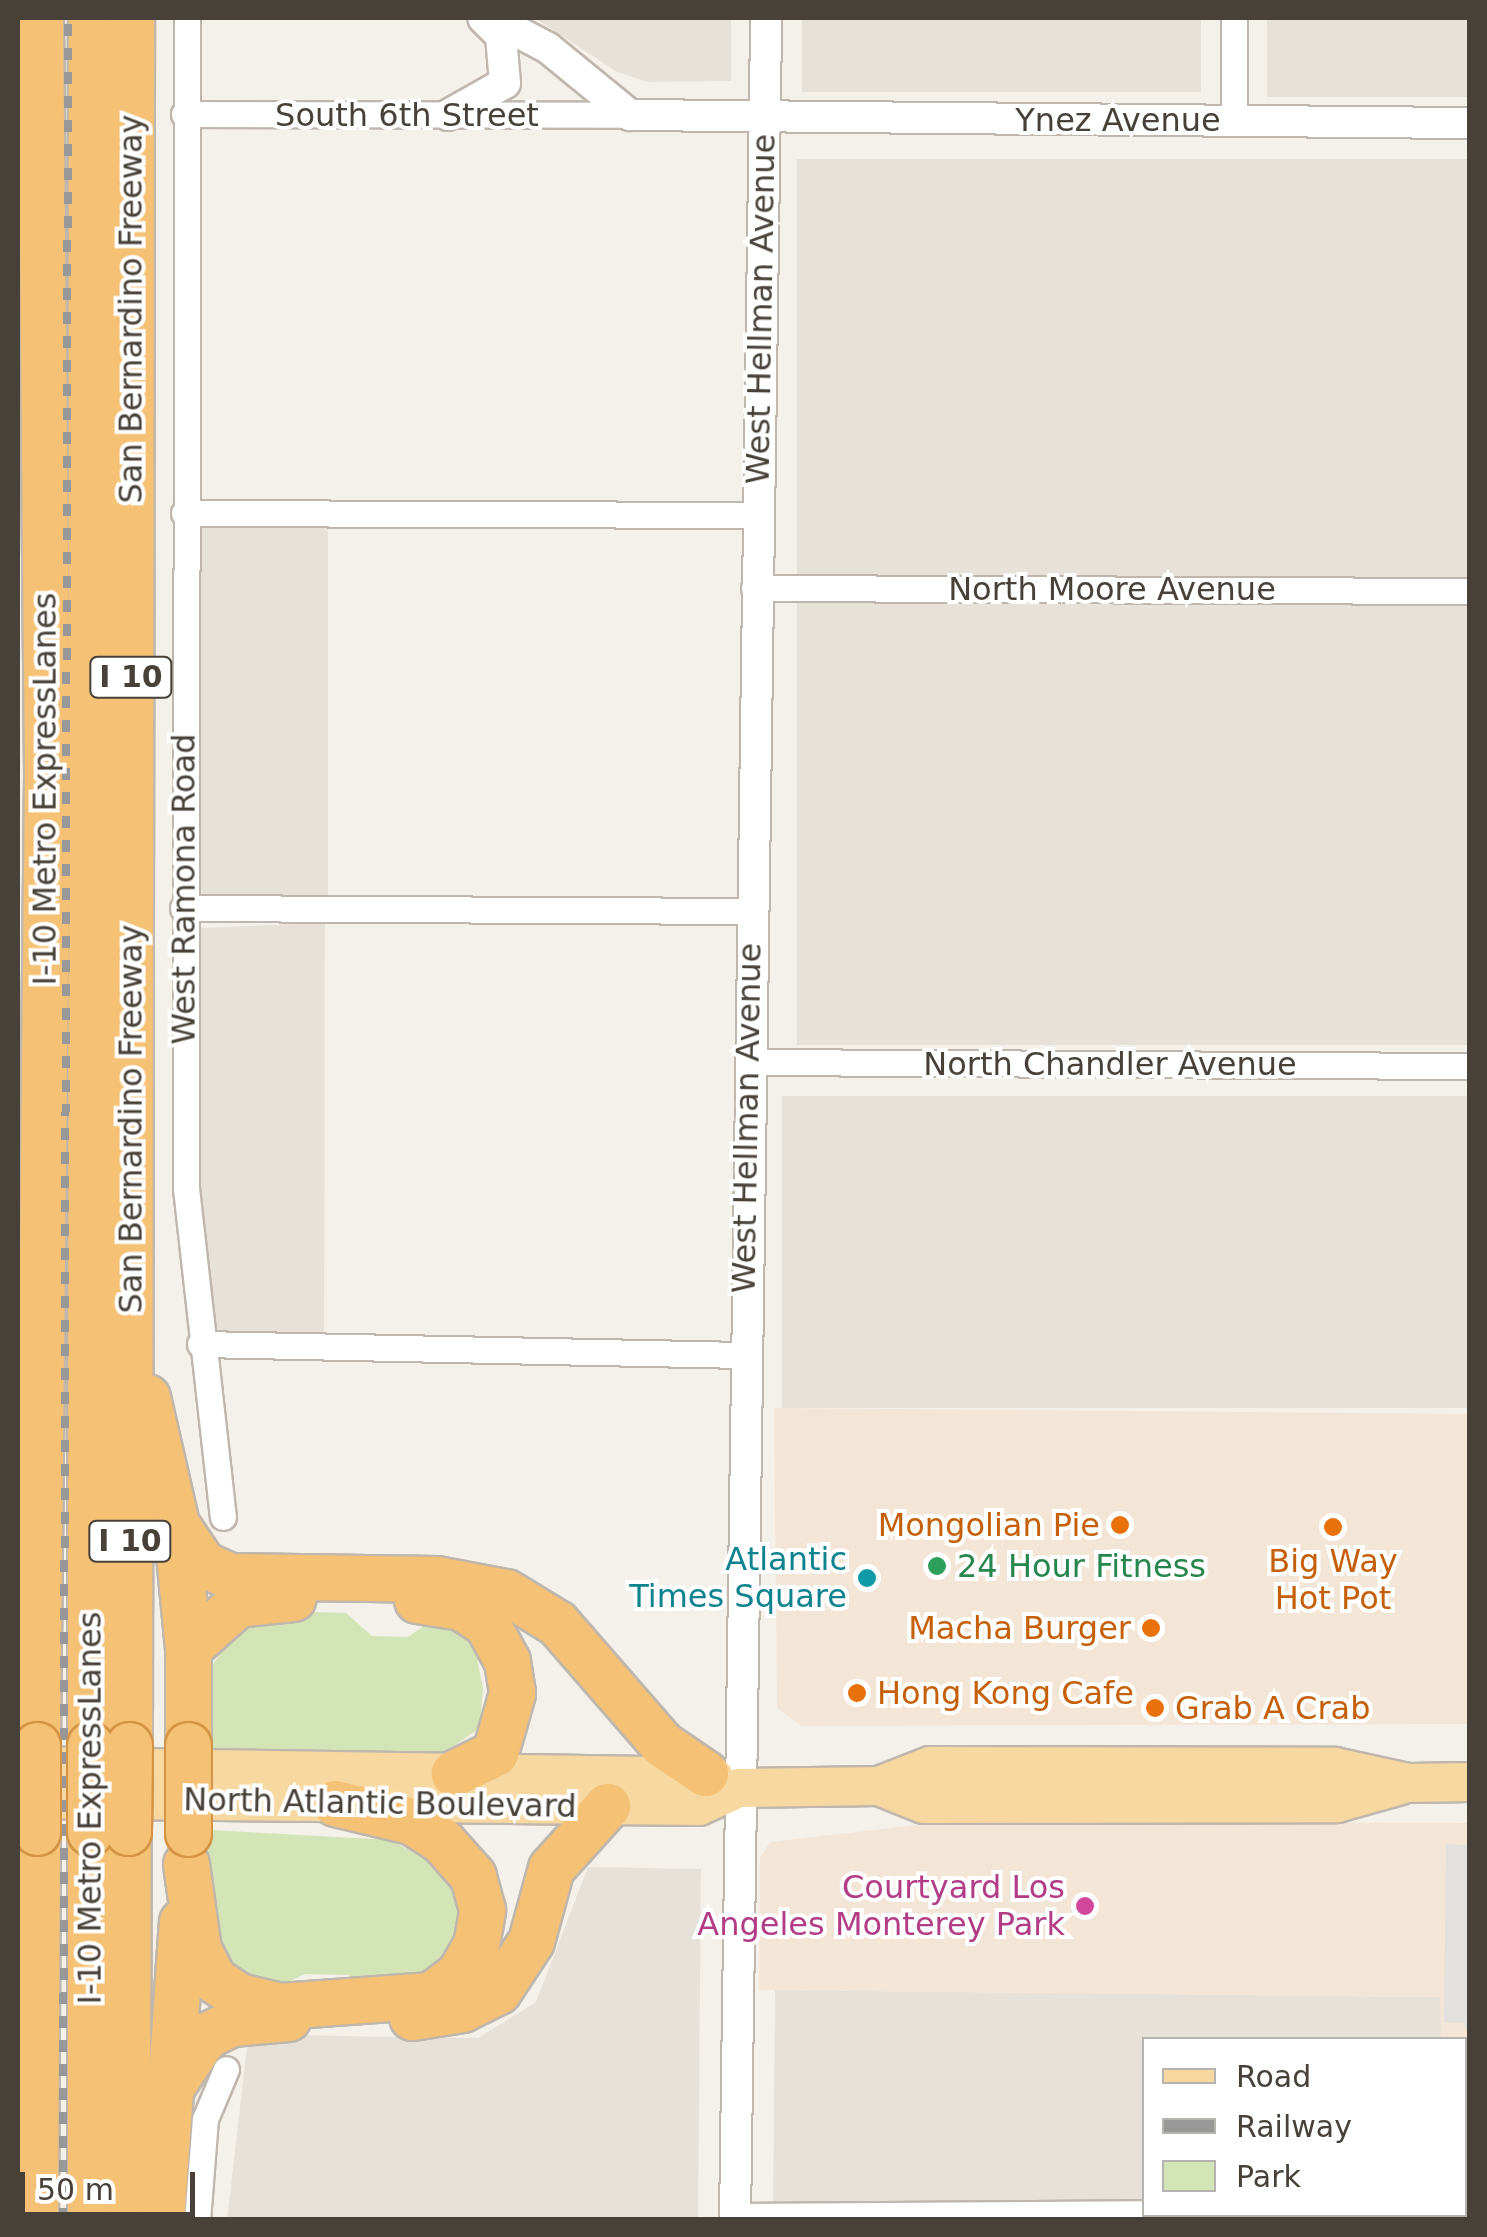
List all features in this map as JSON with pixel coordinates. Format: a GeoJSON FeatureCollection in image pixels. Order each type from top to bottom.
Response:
{"type":"FeatureCollection","features":[{"type":"Feature","properties":{"kind":"highway","name":"I-10 Metro ExpressLanes"},"geometry":{"type":"LineString","coordinates":[[36,2220],[27,1756],[47,792],[40,18]]}},
{"type":"Feature","properties":{"kind":"highway","name":"I-10 Metro ExpressLanes"},"geometry":{"type":"LineString","coordinates":[[90,2220],[109,1832],[91,18]]}},
{"type":"Feature","properties":{"kind":"highway","name":"San Bernardino Freeway"},"geometry":{"type":"LineString","coordinates":[[109,1746],[131,1337],[130,18]]}},
{"type":"Feature","properties":{"kind":"highway"},"geometry":{"type":"LineString","coordinates":[[131,1337],[176,1524],[188,1648],[187,1848],[161,2220]]}},
{"type":"Feature","properties":{"kind":"highway"},"geometry":{"type":"LineString","coordinates":[[176,1524],[203,1564],[230,1576],[437,1579],[506,1592],[557,1623],[662,1744],[722,1780]]}},
{"type":"Feature","properties":{"kind":"highway"},"geometry":{"type":"LineString","coordinates":[[188,1648],[236,1604],[271,1598],[462,1607],[487,1624],[508,1661],[512,1693],[495,1753],[454,1773]]}},
{"type":"Feature","properties":{"kind":"highway"},"geometry":{"type":"LineString","coordinates":[[187,1848],[198,1949],[213,1978],[238,1996],[280,2006],[432,1995],[459,1974],[476,1946],[482,1910],[473,1876],[442,1841],[410,1821],[335,1802]]}},
{"type":"Feature","properties":{"kind":"highway"},"geometry":{"type":"LineString","coordinates":[[173,2084],[205,2036],[232,2024],[411,2018],[462,2009],[498,1991],[531,1941],[552,1868],[607,1806]]}},
{"type":"Feature","properties":{"kind":"highway"},"geometry":{"type":"LineString","coordinates":[[109,1832],[127,2220]]}},
{"type":"Feature","properties":{"kind":"main road","name":"North Atlantic Boulevard"},"geometry":{"type":"LineString","coordinates":[[27,1756],[879,1786],[924,1804],[1318,1803],[1408,1782],[1470,1782]]}},
{"type":"Feature","properties":{"kind":"main road","name":"North Atlantic Boulevard"},"geometry":{"type":"LineString","coordinates":[[27,1815],[335,1802],[699,1806],[722,1780]]}},
{"type":"Feature","properties":{"kind":"street","name":"West Ramona Road"},"geometry":{"type":"LineString","coordinates":[[187,18],[183,908],[186,1188],[200,1344],[223,1517]]}},
{"type":"Feature","properties":{"kind":"street","name":"South 6th Street"},"geometry":{"type":"LineString","coordinates":[[487,18],[548,48],[630,115]]}},
{"type":"Feature","properties":{"kind":"street"},"geometry":{"type":"LineString","coordinates":[[448,115],[505,82],[501,36],[487,18]]}},
{"type":"Feature","properties":{"kind":"street","name":"West Hellman Avenue"},"geometry":{"type":"LineString","coordinates":[[736,2218],[722,1780],[744,1354],[766,18]]}},
{"type":"Feature","properties":{"kind":"street"},"geometry":{"type":"LineString","coordinates":[[1234,18],[1234,121]]}},
{"type":"Feature","properties":{"kind":"street","name":"South 6th Street"},"geometry":{"type":"LineString","coordinates":[[184,114],[766,118]]}},
{"type":"Feature","properties":{"kind":"street","name":"Ynez Avenue"},"geometry":{"type":"LineString","coordinates":[[766,118],[1470,123]]}},
{"type":"Feature","properties":{"kind":"street"},"geometry":{"type":"LineString","coordinates":[[184,513],[756,514]]}},
{"type":"Feature","properties":{"kind":"street","name":"North Moore Avenue"},"geometry":{"type":"LineString","coordinates":[[754,588],[1470,591]]}},
{"type":"Feature","properties":{"kind":"street"},"geometry":{"type":"LineString","coordinates":[[183,908],[750,911]]}},
{"type":"Feature","properties":{"kind":"street","name":"North Chandler Avenue"},"geometry":{"type":"LineString","coordinates":[[750,1062],[1470,1066]]}},
{"type":"Feature","properties":{"kind":"street"},"geometry":{"type":"LineString","coordinates":[[200,1344],[744,1354]]}},
{"type":"Feature","properties":{"kind":"street"},"geometry":{"type":"LineString","coordinates":[[197,2220],[206,2119],[226,2069]]}},
{"type":"Feature","properties":{"kind":"street"},"geometry":{"type":"LineString","coordinates":[[736,2218],[1142,2213]]}},
{"type":"Feature","properties":{"kind":"shaded area"},"geometry":{"type":"Polygon","coordinates":[[[535,18],[731,18],[731,81],[647,82],[617,72],[535,18]]]}},
{"type":"Feature","properties":{"kind":"shaded area"},"geometry":{"type":"Polygon","coordinates":[[[802,18],[1201,18],[1201,92],[802,92],[802,18]]]}},
{"type":"Feature","properties":{"kind":"shaded area"},"geometry":{"type":"Polygon","coordinates":[[[1267,18],[1469,18],[1469,97],[1267,97],[1267,18]]]}},
{"type":"Feature","properties":{"kind":"shaded area"},"geometry":{"type":"Polygon","coordinates":[[[797,159],[1469,159],[1469,1045],[797,1045],[797,159]]]}},
{"type":"Feature","properties":{"kind":"shaded area"},"geometry":{"type":"Polygon","coordinates":[[[199,512],[328,512],[328,895],[199,895],[199,512]]]}},
{"type":"Feature","properties":{"kind":"shaded area"},"geometry":{"type":"Polygon","coordinates":[[[325,923],[324,1340],[204,1339],[190,1187],[200,928],[325,923]]]}},
{"type":"Feature","properties":{"kind":"shaded area"},"geometry":{"type":"Polygon","coordinates":[[[782,1096],[1469,1096],[1469,1408],[782,1408],[782,1096]]]}},
{"type":"Feature","properties":{"kind":"shaded area","name":"Atlantic Times Square"},"geometry":{"type":"Polygon","coordinates":[[[774,1408],[1469,1414],[1469,1724],[802,1726],[777,1708],[774,1408]]]}},
{"type":"Feature","properties":{"kind":"shaded area"},"geometry":{"type":"Polygon","coordinates":[[[943,1822],[1469,1823],[1469,2048],[1467,2037],[1441,2037],[1440,1997],[759,1990],[760,1858],[770,1842],[943,1822]]]}},
{"type":"Feature","properties":{"kind":"shaded area"},"geometry":{"type":"Polygon","coordinates":[[[1446,1844],[1469,1845],[1469,2039],[1464,2023],[1444,2023],[1446,1844]]]}},
{"type":"Feature","properties":{"kind":"shaded area"},"geometry":{"type":"Polygon","coordinates":[[[588,1867],[701,1869],[698,2219],[227,2220],[247,2047],[275,2035],[478,2038],[536,2002],[588,1867]]]}},
{"type":"Feature","properties":{"kind":"shaded area"},"geometry":{"type":"Polygon","coordinates":[[[775,1990],[1441,1997],[1441,2037],[1142,2037],[1142,2217],[1467,2217],[1469,2048],[1469,2219],[773,2220],[775,1990]]]}},
{"type":"Feature","properties":{"kind":"green space"},"geometry":{"type":"Polygon","coordinates":[[[281,1611],[346,1613],[372,1636],[408,1637],[428,1623],[451,1626],[474,1644],[483,1688],[480,1728],[443,1753],[209,1751],[206,1704],[213,1664],[240,1626],[281,1611]]]}},
{"type":"Feature","properties":{"kind":"green space"},"geometry":{"type":"Polygon","coordinates":[[[209,1830],[391,1840],[449,1873],[461,1907],[455,1940],[445,1960],[421,1977],[371,1986],[348,1975],[305,1974],[272,1990],[223,1963],[206,1882],[209,1830]]]}},
{"type":"Feature","properties":{"kind":"railway"},"geometry":{"type":"LineString","coordinates":[[63,2220],[68,18]]}},
{"type":"Feature","properties":{"kind":"place","name":"Mongolian Pie"},"geometry":{"type":"Point","coordinates":[1120,1525]}},
{"type":"Feature","properties":{"kind":"place","name":"Big Way Hot Pot"},"geometry":{"type":"Point","coordinates":[1333,1527]}},
{"type":"Feature","properties":{"kind":"place","name":"24 Hour Fitness"},"geometry":{"type":"Point","coordinates":[937,1566]}},
{"type":"Feature","properties":{"kind":"place","name":"Atlantic Times Square"},"geometry":{"type":"Point","coordinates":[867,1578]}},
{"type":"Feature","properties":{"kind":"place","name":"Macha Burger"},"geometry":{"type":"Point","coordinates":[1151,1628]}},
{"type":"Feature","properties":{"kind":"place","name":"Hong Kong Cafe"},"geometry":{"type":"Point","coordinates":[857,1693]}},
{"type":"Feature","properties":{"kind":"place","name":"Grab A Crab"},"geometry":{"type":"Point","coordinates":[1155,1708]}},
{"type":"Feature","properties":{"kind":"place","name":"Courtyard Los Angeles Monterey Park"},"geometry":{"type":"Point","coordinates":[1085,1906]}}]}
